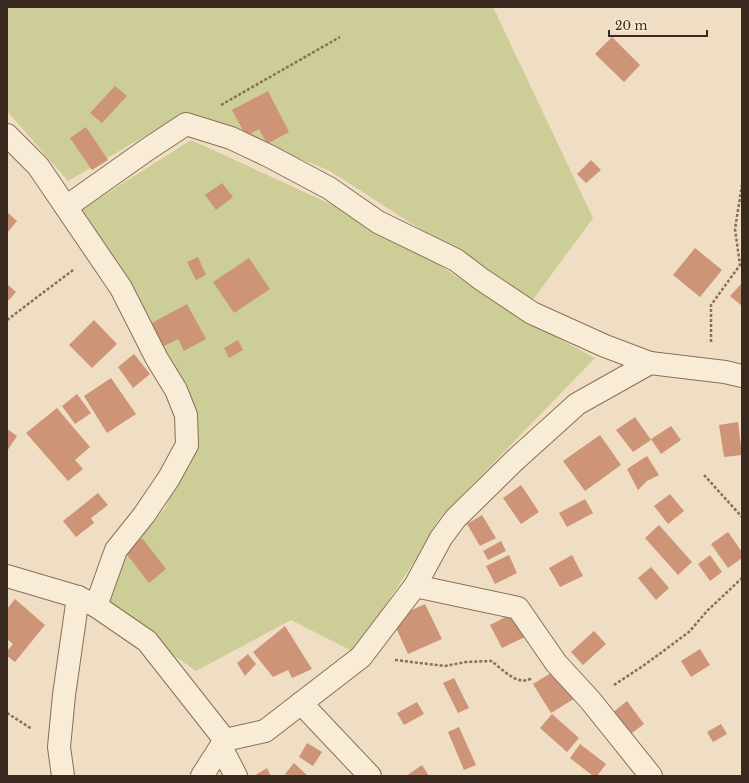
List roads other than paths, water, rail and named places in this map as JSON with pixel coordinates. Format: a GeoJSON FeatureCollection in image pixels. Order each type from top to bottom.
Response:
{"type":"FeatureCollection","features":[{"type":"Feature","properties":{"kind":"street"},"geometry":{"type":"LineString","coordinates":[[66,207],[186,124],[231,138],[269,156],[329,188],[378,222],[456,260],[481,279],[532,313],[605,346],[650,363],[725,372],[742,376]]}},
{"type":"Feature","properties":{"kind":"street"},"geometry":{"type":"LineString","coordinates":[[7,135],[38,166],[121,288],[157,359],[176,390],[186,415],[187,445],[169,478],[144,515],[116,550],[87,601],[64,695],[59,747],[63,776]]}},
{"type":"Feature","properties":{"kind":"street"},"geometry":{"type":"LineString","coordinates":[[202,776],[223,743],[264,731],[361,657],[415,586],[441,538],[455,519],[514,460],[577,404],[650,363]]}},
{"type":"Feature","properties":{"kind":"street"},"geometry":{"type":"LineString","coordinates":[[7,576],[87,601],[147,641],[223,743],[236,776]]}},
{"type":"Feature","properties":{"kind":"street"},"geometry":{"type":"LineString","coordinates":[[415,586],[518,608],[556,663],[590,700],[651,776]]}},
{"type":"Feature","properties":{"kind":"street"},"geometry":{"type":"LineString","coordinates":[[301,703],[370,776]]}}]}
